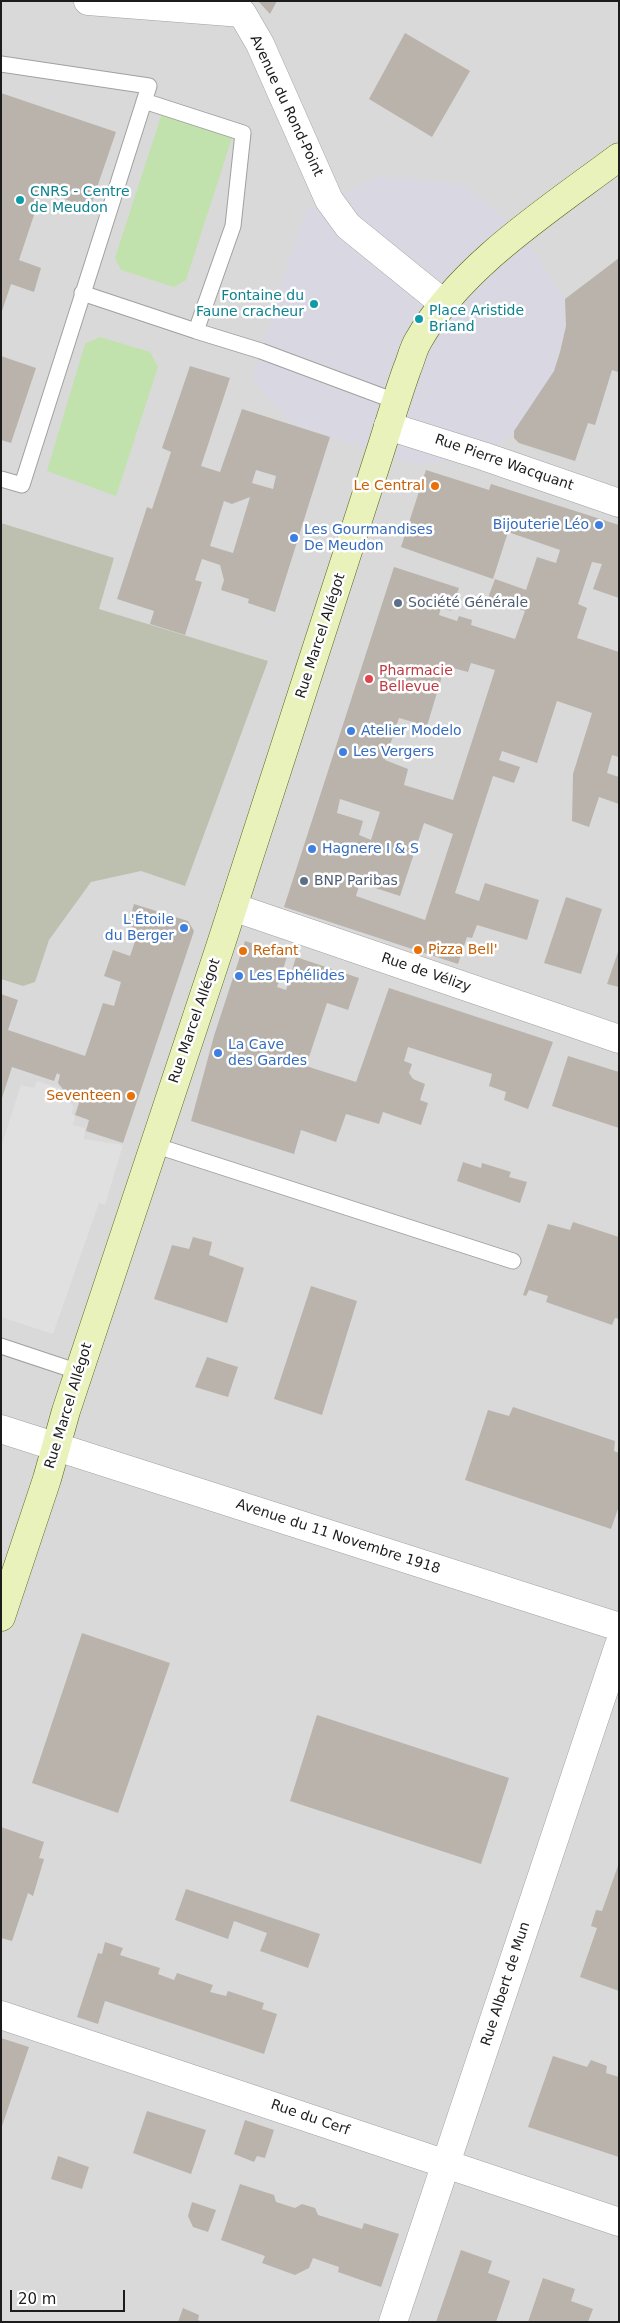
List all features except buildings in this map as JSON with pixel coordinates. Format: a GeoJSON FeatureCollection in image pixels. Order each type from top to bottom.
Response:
{"type":"FeatureCollection","features":[{"type":"Feature","properties":{"kind":"main road","name":"Rue Marcel Allégot"},"geometry":{"type":"LineString","coordinates":[[1,1617],[79,1372],[417,342],[443,303],[521,231],[619,158]]}},
{"type":"Feature","properties":{"kind":"street","name":"Avenue du Rond-Point"},"geometry":{"type":"LineString","coordinates":[[88,1],[237,7],[260,44],[329,200],[348,226],[443,303]]}},
{"type":"Feature","properties":{"kind":"street","name":"Rue Pierre Wacquant"},"geometry":{"type":"LineString","coordinates":[[392,414],[483,456],[619,503]]}},
{"type":"Feature","properties":{"kind":"street","name":"Rue de Vélizy"},"geometry":{"type":"LineString","coordinates":[[233,907],[619,1039]]}},
{"type":"Feature","properties":{"kind":"street","name":"Avenue du 11 Novembre 1918"},"geometry":{"type":"LineString","coordinates":[[1,1429],[619,1627]]}},
{"type":"Feature","properties":{"kind":"street","name":"Rue Albert de Mun"},"geometry":{"type":"LineString","coordinates":[[393,2322],[616,1661]]}},
{"type":"Feature","properties":{"kind":"street","name":"Rue du Cerf"},"geometry":{"type":"LineString","coordinates":[[1,2015],[619,2222]]}},
{"type":"Feature","properties":{"kind":"lane"},"geometry":{"type":"LineString","coordinates":[[1,64],[148,86],[22,484],[1,479]]}},
{"type":"Feature","properties":{"kind":"lane"},"geometry":{"type":"LineString","coordinates":[[144,101],[243,133],[232,226],[196,331]]}},
{"type":"Feature","properties":{"kind":"lane"},"geometry":{"type":"LineString","coordinates":[[82,293],[262,351],[392,414]]}},
{"type":"Feature","properties":{"kind":"lane"},"geometry":{"type":"LineString","coordinates":[[154,1146],[513,1261]]}},
{"type":"Feature","properties":{"kind":"lane"},"geometry":{"type":"LineString","coordinates":[[1,1346],[79,1372]]}},
{"type":"Feature","properties":{"kind":"shaded area"},"geometry":{"type":"Polygon","coordinates":[[[1,1],[619,1],[619,2322],[1,2322],[1,1]]]}},
{"type":"Feature","properties":{"kind":"shaded area","name":"Place Aristide Briand"},"geometry":{"type":"Polygon","coordinates":[[[380,176],[464,185],[521,231],[565,299],[566,326],[554,371],[514,431],[483,456],[416,465],[330,437],[292,424],[252,380],[306,210],[380,176]]]}},
{"type":"Feature","properties":{"kind":"shaded area"},"geometry":{"type":"Polygon","coordinates":[[[1,523],[114,558],[99,609],[268,661],[185,886],[141,871],[91,882],[49,940],[35,982],[23,986],[1,979],[1,523]]]}},
{"type":"Feature","properties":{"kind":"shaded area"},"geometry":{"type":"Polygon","coordinates":[[[37,1081],[59,1088],[69,1099],[74,1108],[71,1112],[75,1117],[73,1125],[85,1128],[84,1139],[123,1145],[105,1205],[99,1203],[53,1334],[1,1317],[1,1147],[21,1085],[34,1088],[37,1081]]]}},
{"type":"Feature","properties":{"kind":"green space"},"geometry":{"type":"Polygon","coordinates":[[[162,113],[233,135],[186,280],[174,287],[121,270],[115,258],[162,113]]]}},
{"type":"Feature","properties":{"kind":"green space"},"geometry":{"type":"Polygon","coordinates":[[[100,337],[150,352],[158,367],[116,496],[47,471],[85,344],[100,337]]]}},
{"type":"Feature","properties":{"kind":"place","name":"CNRS - Centre de Meudon"},"geometry":{"type":"Point","coordinates":[20,200]}},
{"type":"Feature","properties":{"kind":"place","name":"Fontaine du Faune cracheur"},"geometry":{"type":"Point","coordinates":[314,304]}},
{"type":"Feature","properties":{"kind":"place","name":"Place Aristide Briand"},"geometry":{"type":"Point","coordinates":[419,319]}},
{"type":"Feature","properties":{"kind":"place","name":"Le Central"},"geometry":{"type":"Point","coordinates":[435,486]}},
{"type":"Feature","properties":{"kind":"place","name":"Bijouterie Léo"},"geometry":{"type":"Point","coordinates":[599,525]}},
{"type":"Feature","properties":{"kind":"place","name":"Les Gourmandises De Meudon"},"geometry":{"type":"Point","coordinates":[294,538]}},
{"type":"Feature","properties":{"kind":"place","name":"Société Générale"},"geometry":{"type":"Point","coordinates":[398,603]}},
{"type":"Feature","properties":{"kind":"place","name":"Pharmacie Bellevue"},"geometry":{"type":"Point","coordinates":[369,679]}},
{"type":"Feature","properties":{"kind":"place","name":"Atelier Modelo"},"geometry":{"type":"Point","coordinates":[351,731]}},
{"type":"Feature","properties":{"kind":"place","name":"Les Vergers"},"geometry":{"type":"Point","coordinates":[343,752]}},
{"type":"Feature","properties":{"kind":"place","name":"Hagnere I & S"},"geometry":{"type":"Point","coordinates":[312,849]}},
{"type":"Feature","properties":{"kind":"place","name":"BNP Paribas"},"geometry":{"type":"Point","coordinates":[304,881]}},
{"type":"Feature","properties":{"kind":"place","name":"L'Étoile du Berger"},"geometry":{"type":"Point","coordinates":[184,928]}},
{"type":"Feature","properties":{"kind":"place","name":"Pizza Bell'"},"geometry":{"type":"Point","coordinates":[418,950]}},
{"type":"Feature","properties":{"kind":"place","name":"Refant"},"geometry":{"type":"Point","coordinates":[243,951]}},
{"type":"Feature","properties":{"kind":"place","name":"Les Ephélides"},"geometry":{"type":"Point","coordinates":[239,976]}},
{"type":"Feature","properties":{"kind":"place","name":"La Cave des Gardes"},"geometry":{"type":"Point","coordinates":[218,1053]}},
{"type":"Feature","properties":{"kind":"place","name":"Seventeen"},"geometry":{"type":"Point","coordinates":[131,1096]}}]}
